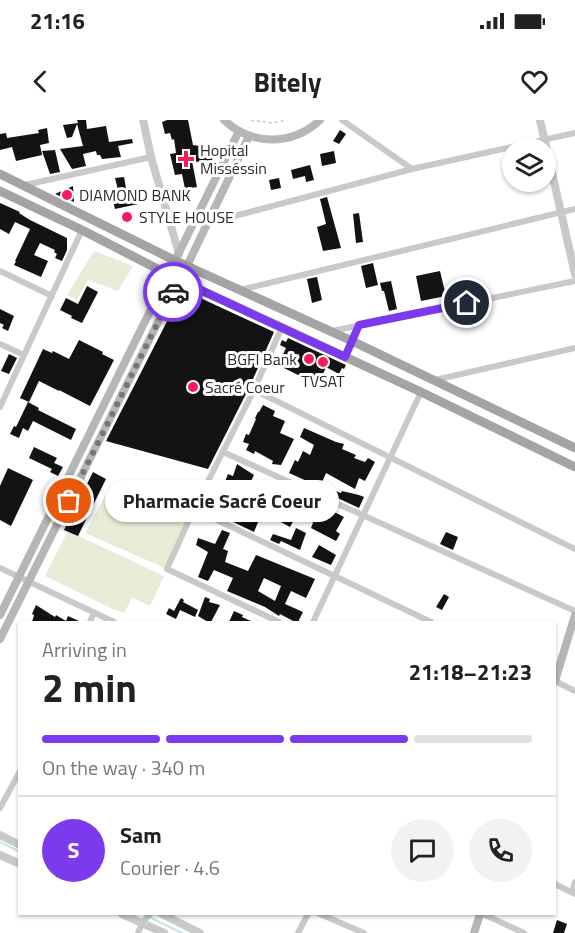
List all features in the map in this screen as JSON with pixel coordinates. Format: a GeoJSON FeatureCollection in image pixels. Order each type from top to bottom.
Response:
{"type":"FeatureCollection","features":[{"type":"Feature","properties":{"kind":"main road"},"geometry":{"type":"LineString","coordinates":[[224,120],[249,136],[264,139],[285,139],[304,132],[320,120]]}},
{"type":"Feature","properties":{"kind":"main road"},"geometry":{"type":"LineString","coordinates":[[0,615],[239,131]]}},
{"type":"Feature","properties":{"kind":"main road"},"geometry":{"type":"LineString","coordinates":[[0,639],[208,224],[249,136]]}},
{"type":"Feature","properties":{"kind":"main road"},"geometry":{"type":"LineString","coordinates":[[0,174],[177,258],[187,266],[239,291],[352,341],[575,448]]}},
{"type":"Feature","properties":{"kind":"main road"},"geometry":{"type":"LineString","coordinates":[[0,191],[179,280],[421,392],[575,467]]}},
{"type":"Feature","properties":{"kind":"main road"},"geometry":{"type":"LineString","coordinates":[[556,678],[575,613]]}},
{"type":"Feature","properties":{"kind":"main road"},"geometry":{"type":"LineString","coordinates":[[474,933],[481,915]]}},
{"type":"Feature","properties":{"kind":"street"},"geometry":{"type":"LineString","coordinates":[[143,120],[177,258]]}},
{"type":"Feature","properties":{"kind":"street"},"geometry":{"type":"LineString","coordinates":[[342,120],[412,169]]}},
{"type":"Feature","properties":{"kind":"street"},"geometry":{"type":"LineString","coordinates":[[540,120],[544,138]]}},
{"type":"Feature","properties":{"kind":"street"},"geometry":{"type":"LineString","coordinates":[[553,138],[575,133]]}},
{"type":"Feature","properties":{"kind":"street"},"geometry":{"type":"LineString","coordinates":[[208,224],[412,169],[502,149]]}},
{"type":"Feature","properties":{"kind":"street"},"geometry":{"type":"LineString","coordinates":[[24,185],[151,157]]}},
{"type":"Feature","properties":{"kind":"street"},"geometry":{"type":"LineString","coordinates":[[556,191],[575,274]]}},
{"type":"Feature","properties":{"kind":"street"},"geometry":{"type":"LineString","coordinates":[[239,291],[575,209]]}},
{"type":"Feature","properties":{"kind":"street"},"geometry":{"type":"LineString","coordinates":[[0,406],[82,230]]}},
{"type":"Feature","properties":{"kind":"street"},"geometry":{"type":"LineString","coordinates":[[0,271],[52,296]]}},
{"type":"Feature","properties":{"kind":"street"},"geometry":{"type":"LineString","coordinates":[[330,331],[575,281]]}},
{"type":"Feature","properties":{"kind":"street"},"geometry":{"type":"LineString","coordinates":[[345,357],[359,325]]}},
{"type":"Feature","properties":{"kind":"street"},"geometry":{"type":"LineString","coordinates":[[277,621],[166,569],[254,390],[282,327]]}},
{"type":"Feature","properties":{"kind":"street"},"geometry":{"type":"LineString","coordinates":[[0,344],[24,355]]}},
{"type":"Feature","properties":{"kind":"street"},"geometry":{"type":"LineString","coordinates":[[434,381],[575,348]]}},
{"type":"Feature","properties":{"kind":"street"},"geometry":{"type":"LineString","coordinates":[[254,390],[575,549]]}},
{"type":"Feature","properties":{"kind":"street"},"geometry":{"type":"LineString","coordinates":[[313,621],[421,392]]}},
{"type":"Feature","properties":{"kind":"street"},"geometry":{"type":"LineString","coordinates":[[223,452],[575,613]]}},
{"type":"Feature","properties":{"kind":"street"},"geometry":{"type":"LineString","coordinates":[[194,509],[429,621]]}},
{"type":"Feature","properties":{"kind":"street"},"geometry":{"type":"LineString","coordinates":[[0,568],[112,621]]}},
{"type":"Feature","properties":{"kind":"street"},"geometry":{"type":"LineString","coordinates":[[90,621],[94,612]]}},
{"type":"Feature","properties":{"kind":"street"},"geometry":{"type":"LineString","coordinates":[[556,682],[575,691]]}},
{"type":"Feature","properties":{"kind":"street"},"geometry":{"type":"LineString","coordinates":[[0,808],[18,775]]}},
{"type":"Feature","properties":{"kind":"street"},"geometry":{"type":"LineString","coordinates":[[0,835],[18,844]]}},
{"type":"Feature","properties":{"kind":"street"},"geometry":{"type":"LineString","coordinates":[[0,855],[18,863]]}},
{"type":"Feature","properties":{"kind":"street"},"geometry":{"type":"LineString","coordinates":[[556,884],[573,893],[575,882]]}},
{"type":"Feature","properties":{"kind":"street"},"geometry":{"type":"LineString","coordinates":[[124,915],[164,933]]}},
{"type":"Feature","properties":{"kind":"street"},"geometry":{"type":"LineString","coordinates":[[138,933],[142,923],[149,915]]}},
{"type":"Feature","properties":{"kind":"street"},"geometry":{"type":"LineString","coordinates":[[164,915],[200,933]]}},
{"type":"Feature","properties":{"kind":"street"},"geometry":{"type":"LineString","coordinates":[[298,933],[307,915]]}},
{"type":"Feature","properties":{"kind":"street"},"geometry":{"type":"LineString","coordinates":[[322,915],[364,933]]}},
{"type":"Feature","properties":{"kind":"street"},"geometry":{"type":"LineString","coordinates":[[483,915],[524,933]]}},
{"type":"Feature","properties":{"kind":"path"},"geometry":{"type":"LineString","coordinates":[[251,120],[265,123],[287,120]]}},
{"type":"Feature","properties":{"kind":"green space"},"geometry":{"type":"Polygon","coordinates":[[[94,251],[133,266],[118,291],[88,280],[77,300],[67,295],[94,251]]]}},
{"type":"Feature","properties":{"kind":"green space"},"geometry":{"type":"Polygon","coordinates":[[[110,487],[188,516],[167,569],[85,533],[110,487]]]}},
{"type":"Feature","properties":{"kind":"green space"},"geometry":{"type":"Polygon","coordinates":[[[68,531],[164,576],[150,606],[132,598],[124,613],[45,576],[68,531]]]}},
{"type":"Feature","properties":{"kind":"building"},"geometry":{"type":"Polygon","coordinates":[[[77,120],[86,120],[87,129],[106,126],[109,142],[132,139],[133,143],[118,146],[121,157],[102,159],[96,151],[83,154],[86,166],[72,169],[60,149],[83,146],[77,124],[72,137],[67,138],[63,125],[78,123],[77,120]]]}},
{"type":"Feature","properties":{"kind":"building"},"geometry":{"type":"Polygon","coordinates":[[[188,120],[193,145],[214,148],[212,161],[205,160],[205,163],[192,161],[197,187],[185,189],[182,174],[175,175],[170,154],[176,153],[174,139],[172,140],[170,133],[165,134],[162,122],[188,120]]]}},
{"type":"Feature","properties":{"kind":"building"},"geometry":{"type":"Polygon","coordinates":[[[47,128],[49,143],[40,145],[42,155],[16,161],[12,147],[0,150],[0,134],[6,133],[7,138],[39,133],[38,130],[47,128]]]}},
{"type":"Feature","properties":{"kind":"building"},"geometry":{"type":"Polygon","coordinates":[[[340,130],[346,134],[339,144],[333,141],[340,130]]]}},
{"type":"Feature","properties":{"kind":"building"},"geometry":{"type":"Polygon","coordinates":[[[55,150],[60,172],[50,174],[42,151],[55,150]]]}},
{"type":"Feature","properties":{"kind":"building"},"geometry":{"type":"Polygon","coordinates":[[[334,151],[336,163],[322,166],[320,154],[334,151]]]}},
{"type":"Feature","properties":{"kind":"building"},"geometry":{"type":"Polygon","coordinates":[[[310,165],[314,180],[306,182],[305,176],[293,179],[291,170],[310,165]]]}},
{"type":"Feature","properties":{"kind":"building"},"geometry":{"type":"Polygon","coordinates":[[[124,177],[126,188],[118,190],[115,178],[124,177]]]}},
{"type":"Feature","properties":{"kind":"building"},"geometry":{"type":"Polygon","coordinates":[[[279,178],[281,188],[271,190],[269,180],[279,178]]]}},
{"type":"Feature","properties":{"kind":"building"},"geometry":{"type":"Polygon","coordinates":[[[73,186],[74,202],[55,194],[73,186]]]}},
{"type":"Feature","properties":{"kind":"building"},"geometry":{"type":"Polygon","coordinates":[[[136,197],[138,204],[115,209],[113,201],[136,197]]]}},
{"type":"Feature","properties":{"kind":"building"},"geometry":{"type":"Polygon","coordinates":[[[327,197],[341,248],[323,251],[317,227],[326,224],[320,199],[327,197]]]}},
{"type":"Feature","properties":{"kind":"building"},"geometry":{"type":"Polygon","coordinates":[[[0,203],[67,238],[67,250],[62,261],[55,258],[57,254],[55,250],[40,243],[34,255],[48,261],[41,277],[14,265],[30,229],[15,222],[9,234],[0,229],[0,203]]]}},
{"type":"Feature","properties":{"kind":"building"},"geometry":{"type":"Polygon","coordinates":[[[359,213],[363,242],[356,243],[353,214],[359,213]]]}},
{"type":"Feature","properties":{"kind":"building"},"geometry":{"type":"Polygon","coordinates":[[[373,263],[378,285],[366,288],[361,266],[373,263]]]}},
{"type":"Feature","properties":{"kind":"building"},"geometry":{"type":"Polygon","coordinates":[[[440,271],[446,296],[421,301],[416,276],[440,271]]]}},
{"type":"Feature","properties":{"kind":"building"},"geometry":{"type":"Polygon","coordinates":[[[317,277],[322,300],[312,303],[307,279],[317,277]]]}},
{"type":"Feature","properties":{"kind":"building"},"geometry":{"type":"Polygon","coordinates":[[[391,281],[397,309],[389,311],[380,283],[391,281]]]}},
{"type":"Feature","properties":{"kind":"building"},"geometry":{"type":"Polygon","coordinates":[[[87,286],[98,292],[82,323],[60,310],[66,298],[78,304],[87,286]]]}},
{"type":"Feature","properties":{"kind":"building","name":"Sacré Coeur"},"geometry":{"type":"Polygon","coordinates":[[[183,290],[274,332],[208,469],[106,441],[183,290]]]}},
{"type":"Feature","properties":{"kind":"building"},"geometry":{"type":"Polygon","coordinates":[[[0,309],[14,316],[8,331],[2,328],[4,325],[0,323],[0,309]]]}},
{"type":"Feature","properties":{"kind":"building"},"geometry":{"type":"Polygon","coordinates":[[[288,338],[346,365],[344,369],[342,368],[339,374],[326,367],[321,379],[309,373],[306,379],[278,365],[286,348],[280,345],[282,340],[286,342],[288,338]]]}},
{"type":"Feature","properties":{"kind":"building"},"geometry":{"type":"Polygon","coordinates":[[[79,340],[114,360],[90,406],[39,381],[29,402],[20,398],[43,349],[69,359],[79,340]]]}},
{"type":"Feature","properties":{"kind":"building"},"geometry":{"type":"Polygon","coordinates":[[[9,354],[17,358],[9,374],[1,371],[9,354]]]}},
{"type":"Feature","properties":{"kind":"building"},"geometry":{"type":"Polygon","coordinates":[[[28,402],[39,408],[38,410],[76,429],[71,440],[33,421],[28,431],[23,428],[19,438],[10,434],[28,402]]]}},
{"type":"Feature","properties":{"kind":"building"},"geometry":{"type":"Polygon","coordinates":[[[263,405],[275,411],[273,416],[285,421],[280,433],[294,439],[281,465],[272,464],[273,461],[255,451],[254,454],[246,450],[249,444],[243,442],[246,434],[249,435],[263,405]]]}},
{"type":"Feature","properties":{"kind":"building"},"geometry":{"type":"Polygon","coordinates":[[[304,428],[344,444],[342,449],[356,455],[354,458],[365,462],[368,458],[375,462],[365,481],[359,478],[355,489],[326,473],[320,487],[289,473],[295,460],[298,462],[303,451],[310,455],[314,445],[300,437],[304,428]]]}},
{"type":"Feature","properties":{"kind":"building"},"geometry":{"type":"Polygon","coordinates":[[[34,447],[57,458],[54,463],[63,467],[58,476],[50,472],[52,469],[29,458],[34,447]]]}},
{"type":"Feature","properties":{"kind":"building"},"geometry":{"type":"Polygon","coordinates":[[[237,464],[254,475],[250,483],[243,480],[235,496],[222,489],[228,474],[233,476],[237,464]]]}},
{"type":"Feature","properties":{"kind":"building"},"geometry":{"type":"Polygon","coordinates":[[[8,468],[33,480],[11,526],[0,520],[0,486],[8,468]]]}},
{"type":"Feature","properties":{"kind":"building"},"geometry":{"type":"Polygon","coordinates":[[[93,472],[106,479],[78,536],[64,530],[93,472]]]}},
{"type":"Feature","properties":{"kind":"building"},"geometry":{"type":"Polygon","coordinates":[[[142,485],[189,495],[187,507],[139,496],[142,485]]]}},
{"type":"Feature","properties":{"kind":"building"},"geometry":{"type":"Polygon","coordinates":[[[328,488],[364,497],[359,508],[331,495],[326,491],[328,488]]]}},
{"type":"Feature","properties":{"kind":"building"},"geometry":{"type":"Polygon","coordinates":[[[290,496],[307,503],[309,499],[344,517],[336,531],[340,534],[336,541],[311,528],[314,520],[298,513],[290,527],[279,521],[280,519],[268,514],[271,508],[281,514],[282,511],[285,512],[290,496]]]}},
{"type":"Feature","properties":{"kind":"building"},"geometry":{"type":"Polygon","coordinates":[[[237,498],[263,510],[254,532],[214,512],[218,502],[232,508],[237,498]]]}},
{"type":"Feature","properties":{"kind":"building"},"geometry":{"type":"Polygon","coordinates":[[[296,528],[306,533],[300,550],[281,541],[279,544],[270,540],[273,534],[291,540],[296,528]]]}},
{"type":"Feature","properties":{"kind":"building"},"geometry":{"type":"Polygon","coordinates":[[[222,530],[230,533],[223,549],[228,551],[225,562],[248,571],[256,555],[315,579],[306,598],[291,591],[285,604],[303,612],[298,621],[293,621],[280,614],[279,616],[265,607],[227,591],[233,578],[214,570],[208,581],[198,577],[208,552],[196,545],[198,538],[215,544],[222,530]],[[264,578],[258,591],[275,601],[281,586],[264,578]]]}},
{"type":"Feature","properties":{"kind":"building"},"geometry":{"type":"Polygon","coordinates":[[[446,532],[458,537],[453,550],[440,544],[446,532]]]}},
{"type":"Feature","properties":{"kind":"building"},"geometry":{"type":"Polygon","coordinates":[[[319,545],[336,555],[331,565],[312,557],[319,545]]]}},
{"type":"Feature","properties":{"kind":"building"},"geometry":{"type":"Polygon","coordinates":[[[444,594],[449,597],[442,610],[436,607],[444,594]]]}},
{"type":"Feature","properties":{"kind":"building"},"geometry":{"type":"Polygon","coordinates":[[[205,597],[210,599],[209,602],[220,605],[212,621],[206,621],[198,616],[205,597]]]}},
{"type":"Feature","properties":{"kind":"building"},"geometry":{"type":"Polygon","coordinates":[[[181,598],[183,602],[198,610],[195,617],[180,610],[176,619],[166,614],[169,608],[174,611],[181,598]]]}},
{"type":"Feature","properties":{"kind":"building"},"geometry":{"type":"Polygon","coordinates":[[[36,605],[66,621],[32,621],[34,615],[32,614],[36,605]]]}},
{"type":"Feature","properties":{"kind":"building"},"geometry":{"type":"Polygon","coordinates":[[[234,611],[251,621],[229,621],[234,611]]]}},
{"type":"Feature","properties":{"kind":"building"},"geometry":{"type":"Polygon","coordinates":[[[68,616],[79,621],[66,621],[68,616]]]}},
{"type":"Feature","properties":{"kind":"building"},"geometry":{"type":"Polygon","coordinates":[[[557,920],[567,924],[564,933],[553,933],[557,920]]]}},
{"type":"Feature","properties":{"kind":"waterway"},"geometry":{"type":"LineString","coordinates":[[0,842],[18,851]]}},
{"type":"Feature","properties":{"kind":"waterway"},"geometry":{"type":"LineString","coordinates":[[149,917],[182,933]]}},
{"type":"Feature","properties":{"kind":"way so far"},"geometry":{"type":"LineString","coordinates":[[69,501],[173,292]]}},
{"type":"Feature","properties":{"kind":"place","name":"Hopital Misséssin"},"geometry":{"type":"Point","coordinates":[186,159]}},
{"type":"Feature","properties":{"kind":"place","name":"DIAMOND BANK"},"geometry":{"type":"Point","coordinates":[67,195]}},
{"type":"Feature","properties":{"kind":"place","name":"STYLE HOUSE"},"geometry":{"type":"Point","coordinates":[127,217]}},
{"type":"Feature","properties":{"kind":"place","name":"BGFI Bank"},"geometry":{"type":"Point","coordinates":[309,359]}},
{"type":"Feature","properties":{"kind":"place","name":"TVSAT"},"geometry":{"type":"Point","coordinates":[323,362]}},
{"type":"Feature","properties":{"kind":"place","name":"Sacré Coeur"},"geometry":{"type":"Point","coordinates":[193,387]}},
{"type":"Feature","properties":{"kind":"place","name":"Pharmacie Sacré Coeur"},"geometry":{"type":"Point","coordinates":[69,501]}},
{"type":"Feature","properties":{"kind":"route"},"geometry":{"type":"LineString","coordinates":[[173,292],[179,280],[345,357],[359,325],[467,303]]}}]}
